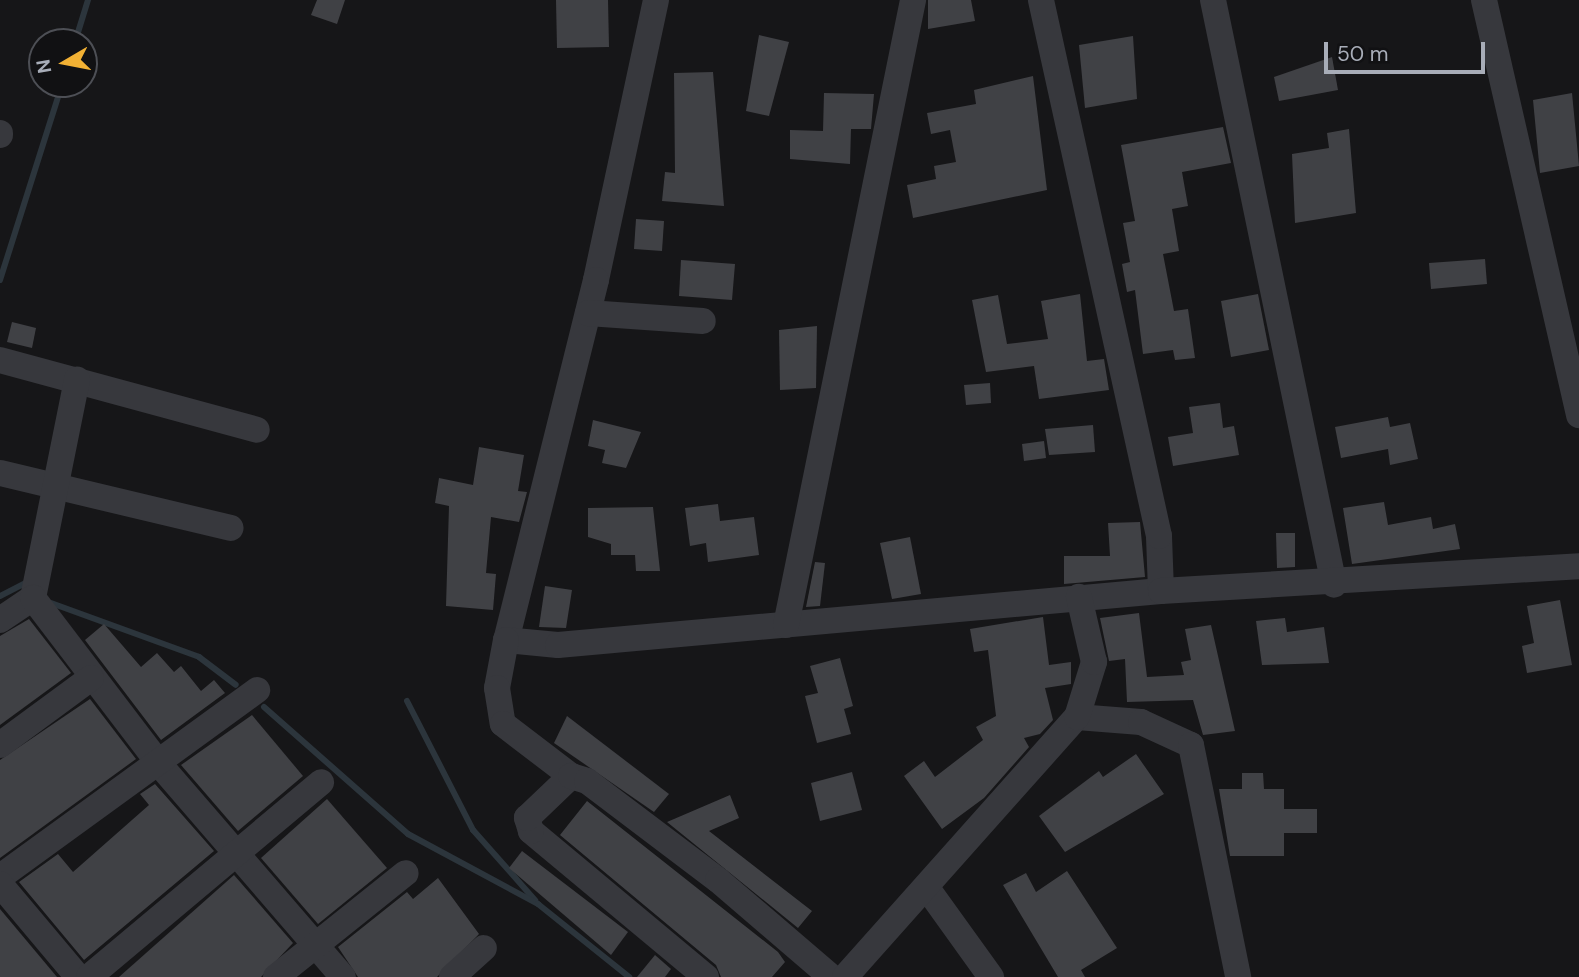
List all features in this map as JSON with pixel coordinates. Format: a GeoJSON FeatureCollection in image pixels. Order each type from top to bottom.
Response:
{"type":"FeatureCollection","features":[{"type":"Feature","properties":{"kind":"street"},"geometry":{"type":"LineString","coordinates":[[656,0],[588,313],[506,640],[497,688],[503,724],[571,776],[587,781],[718,880],[831,977]]}},
{"type":"Feature","properties":{"kind":"street"},"geometry":{"type":"LineString","coordinates":[[786,625],[913,0]]}},
{"type":"Feature","properties":{"kind":"street"},"geometry":{"type":"LineString","coordinates":[[1041,0],[1159,536],[1161,591]]}},
{"type":"Feature","properties":{"kind":"street"},"geometry":{"type":"LineString","coordinates":[[1213,0],[1334,585]]}},
{"type":"Feature","properties":{"kind":"street"},"geometry":{"type":"LineString","coordinates":[[1485,0],[1579,415]]}},
{"type":"Feature","properties":{"kind":"street"},"geometry":{"type":"LineString","coordinates":[[588,313],[703,321]]}},
{"type":"Feature","properties":{"kind":"street"},"geometry":{"type":"LineString","coordinates":[[0,360],[257,430]]}},
{"type":"Feature","properties":{"kind":"street"},"geometry":{"type":"LineString","coordinates":[[0,620],[33,598],[77,379]]}},
{"type":"Feature","properties":{"kind":"street"},"geometry":{"type":"LineString","coordinates":[[0,473],[231,528]]}},
{"type":"Feature","properties":{"kind":"street"},"geometry":{"type":"LineString","coordinates":[[506,640],[558,645],[1079,597],[1161,591],[1334,585],[1579,566]]}},
{"type":"Feature","properties":{"kind":"street"},"geometry":{"type":"LineString","coordinates":[[845,977],[1077,718],[1094,662],[1079,597]]}},
{"type":"Feature","properties":{"kind":"street"},"geometry":{"type":"LineString","coordinates":[[33,598],[91,678],[160,765],[344,977]]}},
{"type":"Feature","properties":{"kind":"street"},"geometry":{"type":"LineString","coordinates":[[0,745],[91,678]]}},
{"type":"Feature","properties":{"kind":"street"},"geometry":{"type":"LineString","coordinates":[[0,877],[160,765],[257,690]]}},
{"type":"Feature","properties":{"kind":"street"},"geometry":{"type":"LineString","coordinates":[[1077,718],[1141,722],[1191,745],[1238,977]]}},
{"type":"Feature","properties":{"kind":"street"},"geometry":{"type":"LineString","coordinates":[[571,776],[527,818],[531,831],[706,977]]}},
{"type":"Feature","properties":{"kind":"street"},"geometry":{"type":"LineString","coordinates":[[89,977],[238,855],[321,782]]}},
{"type":"Feature","properties":{"kind":"street"},"geometry":{"type":"LineString","coordinates":[[276,977],[406,873]]}},
{"type":"Feature","properties":{"kind":"street"},"geometry":{"type":"LineString","coordinates":[[0,884],[78,977]]}},
{"type":"Feature","properties":{"kind":"street"},"geometry":{"type":"LineString","coordinates":[[927,888],[990,977]]}},
{"type":"Feature","properties":{"kind":"street"},"geometry":{"type":"LineString","coordinates":[[452,977],[484,948]]}},
{"type":"Feature","properties":{"kind":"building"},"geometry":{"type":"Polygon","coordinates":[[[317,0],[345,0],[337,24],[311,15],[317,0]]]}},
{"type":"Feature","properties":{"kind":"building"},"geometry":{"type":"Polygon","coordinates":[[[556,0],[608,0],[609,47],[557,48],[556,0]]]}},
{"type":"Feature","properties":{"kind":"building"},"geometry":{"type":"Polygon","coordinates":[[[928,0],[971,0],[975,21],[928,29],[928,0]]]}},
{"type":"Feature","properties":{"kind":"building"},"geometry":{"type":"Polygon","coordinates":[[[759,35],[789,42],[769,116],[746,111],[759,35]]]}},
{"type":"Feature","properties":{"kind":"building"},"geometry":{"type":"Polygon","coordinates":[[[1133,36],[1137,99],[1085,108],[1079,45],[1133,36]]]}},
{"type":"Feature","properties":{"kind":"building"},"geometry":{"type":"Polygon","coordinates":[[[1332,57],[1338,90],[1279,101],[1274,77],[1332,57]]]}},
{"type":"Feature","properties":{"kind":"building"},"geometry":{"type":"Polygon","coordinates":[[[713,72],[724,206],[662,201],[665,172],[675,173],[674,73],[713,72]]]}},
{"type":"Feature","properties":{"kind":"building"},"geometry":{"type":"Polygon","coordinates":[[[1033,76],[1047,190],[913,218],[907,185],[936,179],[934,166],[956,162],[950,130],[931,134],[927,113],[976,104],[974,90],[1033,76]]]}},
{"type":"Feature","properties":{"kind":"building"},"geometry":{"type":"Polygon","coordinates":[[[824,93],[874,94],[871,129],[851,129],[850,164],[790,159],[790,130],[823,131],[824,93]]]}},
{"type":"Feature","properties":{"kind":"building"},"geometry":{"type":"Polygon","coordinates":[[[1572,93],[1579,166],[1540,173],[1533,100],[1572,93]]]}},
{"type":"Feature","properties":{"kind":"building"},"geometry":{"type":"Polygon","coordinates":[[[1223,127],[1231,163],[1182,172],[1188,206],[1172,209],[1179,251],[1163,254],[1174,311],[1188,309],[1195,358],[1175,360],[1173,350],[1143,354],[1135,290],[1127,292],[1122,264],[1130,262],[1123,223],[1135,221],[1121,145],[1223,127]]]}},
{"type":"Feature","properties":{"kind":"building"},"geometry":{"type":"Polygon","coordinates":[[[1349,129],[1356,213],[1295,223],[1292,154],[1329,148],[1327,133],[1349,129]]]}},
{"type":"Feature","properties":{"kind":"building"},"geometry":{"type":"Polygon","coordinates":[[[636,219],[664,221],[662,251],[634,249],[636,219]]]}},
{"type":"Feature","properties":{"kind":"building"},"geometry":{"type":"Polygon","coordinates":[[[1485,259],[1487,284],[1431,289],[1429,263],[1485,259]]]}},
{"type":"Feature","properties":{"kind":"building"},"geometry":{"type":"Polygon","coordinates":[[[681,260],[735,264],[732,300],[679,296],[681,260]]]}},
{"type":"Feature","properties":{"kind":"building"},"geometry":{"type":"Polygon","coordinates":[[[1080,294],[1087,361],[1104,359],[1109,390],[1039,399],[1034,366],[986,372],[972,300],[998,295],[1007,344],[1048,339],[1041,301],[1080,294]]]}},
{"type":"Feature","properties":{"kind":"building"},"geometry":{"type":"Polygon","coordinates":[[[1258,294],[1269,350],[1231,357],[1221,301],[1258,294]]]}},
{"type":"Feature","properties":{"kind":"building"},"geometry":{"type":"Polygon","coordinates":[[[12,322],[36,328],[32,348],[7,342],[12,322]]]}},
{"type":"Feature","properties":{"kind":"building"},"geometry":{"type":"Polygon","coordinates":[[[817,326],[816,388],[780,390],[779,330],[817,326]]]}},
{"type":"Feature","properties":{"kind":"building"},"geometry":{"type":"Polygon","coordinates":[[[990,383],[991,403],[966,405],[964,385],[990,383]]]}},
{"type":"Feature","properties":{"kind":"building"},"geometry":{"type":"Polygon","coordinates":[[[1220,403],[1223,428],[1234,426],[1239,455],[1173,466],[1168,437],[1193,433],[1189,407],[1220,403]]]}},
{"type":"Feature","properties":{"kind":"building"},"geometry":{"type":"Polygon","coordinates":[[[1388,417],[1390,427],[1410,423],[1418,459],[1390,465],[1388,449],[1341,458],[1335,427],[1388,417]]]}},
{"type":"Feature","properties":{"kind":"building"},"geometry":{"type":"Polygon","coordinates":[[[593,420],[641,432],[626,468],[602,463],[605,450],[588,446],[593,420]]]}},
{"type":"Feature","properties":{"kind":"building"},"geometry":{"type":"Polygon","coordinates":[[[1093,425],[1095,452],[1049,455],[1045,429],[1093,425]]]}},
{"type":"Feature","properties":{"kind":"building"},"geometry":{"type":"Polygon","coordinates":[[[1044,441],[1046,458],[1024,461],[1022,444],[1044,441]]]}},
{"type":"Feature","properties":{"kind":"building"},"geometry":{"type":"Polygon","coordinates":[[[479,447],[524,455],[518,491],[527,492],[519,522],[491,517],[486,573],[496,574],[493,610],[446,606],[449,506],[435,503],[439,478],[473,485],[479,447]]]}},
{"type":"Feature","properties":{"kind":"building"},"geometry":{"type":"Polygon","coordinates":[[[1384,502],[1388,525],[1431,517],[1433,529],[1455,524],[1460,549],[1352,564],[1343,508],[1384,502]]]}},
{"type":"Feature","properties":{"kind":"building"},"geometry":{"type":"Polygon","coordinates":[[[718,504],[720,521],[754,517],[759,555],[708,562],[706,543],[690,546],[685,508],[718,504]]]}},
{"type":"Feature","properties":{"kind":"building"},"geometry":{"type":"Polygon","coordinates":[[[653,507],[660,571],[636,571],[635,555],[611,555],[611,544],[588,537],[588,508],[653,507]]]}},
{"type":"Feature","properties":{"kind":"building"},"geometry":{"type":"Polygon","coordinates":[[[1140,522],[1145,577],[1064,584],[1064,556],[1110,556],[1108,523],[1140,522]]]}},
{"type":"Feature","properties":{"kind":"building"},"geometry":{"type":"Polygon","coordinates":[[[1276,533],[1295,533],[1295,567],[1277,568],[1276,533]]]}},
{"type":"Feature","properties":{"kind":"building"},"geometry":{"type":"Polygon","coordinates":[[[910,537],[921,594],[892,599],[880,543],[910,537]]]}},
{"type":"Feature","properties":{"kind":"building"},"geometry":{"type":"Polygon","coordinates":[[[815,562],[825,563],[820,606],[806,607],[815,562]]]}},
{"type":"Feature","properties":{"kind":"building"},"geometry":{"type":"Polygon","coordinates":[[[545,586],[572,590],[566,628],[539,627],[545,586]]]}},
{"type":"Feature","properties":{"kind":"building"},"geometry":{"type":"Polygon","coordinates":[[[1560,600],[1572,665],[1527,673],[1522,646],[1534,643],[1527,606],[1560,600]]]}},
{"type":"Feature","properties":{"kind":"building"},"geometry":{"type":"Polygon","coordinates":[[[1139,613],[1147,677],[1184,675],[1181,662],[1191,660],[1185,629],[1211,625],[1235,731],[1203,735],[1193,700],[1127,702],[1125,659],[1109,661],[1100,618],[1139,613]]]}},
{"type":"Feature","properties":{"kind":"building"},"geometry":{"type":"Polygon","coordinates":[[[1043,617],[1049,665],[1071,662],[1071,684],[1045,688],[1053,720],[1040,734],[1024,738],[1029,747],[984,798],[942,829],[904,776],[924,761],[935,777],[983,740],[976,727],[996,716],[988,650],[974,652],[970,629],[1043,617]]]}},
{"type":"Feature","properties":{"kind":"building"},"geometry":{"type":"Polygon","coordinates":[[[1285,618],[1287,632],[1324,627],[1329,663],[1262,665],[1256,621],[1285,618]]]}},
{"type":"Feature","properties":{"kind":"building"},"geometry":{"type":"Polygon","coordinates":[[[29,619],[71,673],[0,725],[0,636],[29,619]]]}},
{"type":"Feature","properties":{"kind":"building"},"geometry":{"type":"Polygon","coordinates":[[[104,624],[141,667],[157,653],[174,672],[181,666],[201,691],[214,680],[225,693],[161,740],[85,640],[104,624]]]}},
{"type":"Feature","properties":{"kind":"building"},"geometry":{"type":"Polygon","coordinates":[[[840,658],[853,706],[844,709],[851,734],[817,743],[805,696],[818,693],[810,666],[840,658]]]}},
{"type":"Feature","properties":{"kind":"building"},"geometry":{"type":"Polygon","coordinates":[[[90,699],[136,759],[0,858],[0,760],[90,699]]]}},
{"type":"Feature","properties":{"kind":"building"},"geometry":{"type":"Polygon","coordinates":[[[252,715],[303,776],[238,831],[181,765],[252,715]]]}},
{"type":"Feature","properties":{"kind":"building"},"geometry":{"type":"Polygon","coordinates":[[[567,716],[669,794],[654,812],[554,743],[567,716]]]}},
{"type":"Feature","properties":{"kind":"building"},"geometry":{"type":"Polygon","coordinates":[[[1136,754],[1164,794],[1065,852],[1039,816],[1099,771],[1103,777],[1136,754]]]}},
{"type":"Feature","properties":{"kind":"building"},"geometry":{"type":"Polygon","coordinates":[[[852,772],[862,810],[820,821],[811,783],[852,772]]]}},
{"type":"Feature","properties":{"kind":"building"},"geometry":{"type":"Polygon","coordinates":[[[1242,773],[1263,773],[1264,789],[1284,789],[1284,809],[1317,809],[1317,833],[1284,833],[1284,856],[1230,856],[1219,789],[1242,789],[1242,773]]]}},
{"type":"Feature","properties":{"kind":"building"},"geometry":{"type":"Polygon","coordinates":[[[155,784],[214,851],[84,960],[19,882],[58,854],[73,872],[149,805],[140,794],[155,784]]]}},
{"type":"Feature","properties":{"kind":"building"},"geometry":{"type":"Polygon","coordinates":[[[730,795],[739,818],[709,831],[812,911],[798,928],[667,822],[730,795]]]}},
{"type":"Feature","properties":{"kind":"building"},"geometry":{"type":"Polygon","coordinates":[[[327,799],[387,868],[318,924],[261,858],[327,799]]]}},
{"type":"Feature","properties":{"kind":"building"},"geometry":{"type":"Polygon","coordinates":[[[587,801],[778,952],[785,962],[772,977],[721,977],[716,965],[560,835],[587,801]]]}},
{"type":"Feature","properties":{"kind":"building"},"geometry":{"type":"Polygon","coordinates":[[[522,851],[628,932],[611,955],[509,868],[522,851]]]}},
{"type":"Feature","properties":{"kind":"building"},"geometry":{"type":"Polygon","coordinates":[[[1067,871],[1117,948],[1081,970],[1085,977],[1058,977],[1003,885],[1026,873],[1036,892],[1067,871]]]}},
{"type":"Feature","properties":{"kind":"building"},"geometry":{"type":"Polygon","coordinates":[[[234,875],[293,943],[261,977],[119,977],[234,875]]]}},
{"type":"Feature","properties":{"kind":"building"},"geometry":{"type":"Polygon","coordinates":[[[438,878],[479,934],[437,977],[358,977],[338,947],[407,892],[413,899],[438,878]]]}},
{"type":"Feature","properties":{"kind":"building"},"geometry":{"type":"Polygon","coordinates":[[[0,909],[57,977],[0,977],[0,909]]]}},
{"type":"Feature","properties":{"kind":"building"},"geometry":{"type":"Polygon","coordinates":[[[655,955],[671,969],[665,977],[637,977],[655,955]]]}},
{"type":"Feature","properties":{"kind":"waterway"},"geometry":{"type":"LineString","coordinates":[[79,28],[88,0]]}},
{"type":"Feature","properties":{"kind":"waterway"},"geometry":{"type":"LineString","coordinates":[[0,280],[58,98]]}},
{"type":"Feature","properties":{"kind":"waterway"},"geometry":{"type":"LineString","coordinates":[[0,596],[28,582]]}},
{"type":"Feature","properties":{"kind":"waterway"},"geometry":{"type":"LineString","coordinates":[[51,603],[199,657],[236,685]]}},
{"type":"Feature","properties":{"kind":"waterway"},"geometry":{"type":"LineString","coordinates":[[407,701],[473,830],[535,900]]}},
{"type":"Feature","properties":{"kind":"waterway"},"geometry":{"type":"LineString","coordinates":[[264,707],[408,834],[538,904],[629,977]]}}]}
